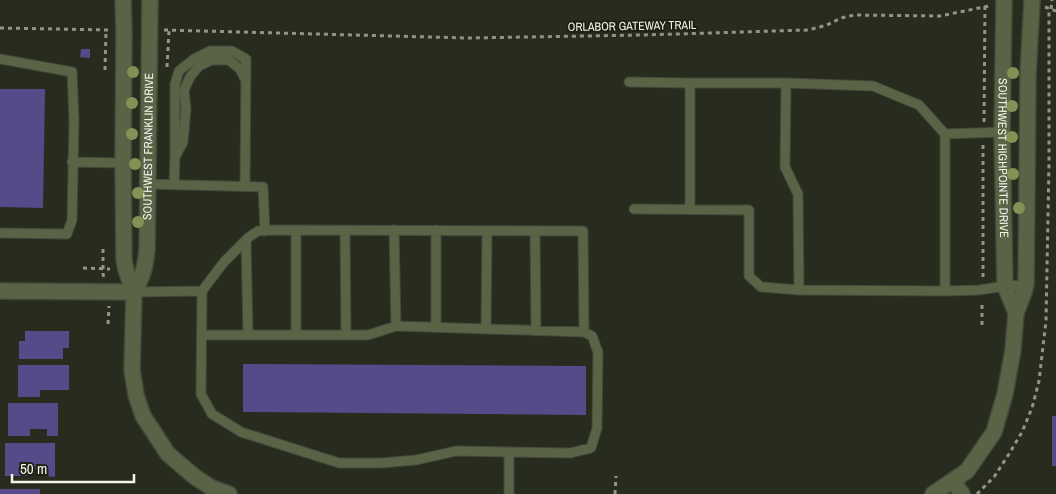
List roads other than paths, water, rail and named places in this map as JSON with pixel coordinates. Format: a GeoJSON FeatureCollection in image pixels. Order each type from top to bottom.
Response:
{"type":"FeatureCollection","features":[{"type":"Feature","properties":{"kind":"street","name":"SOUTHWEST FRANKLIN DRIVE"},"geometry":{"type":"LineString","coordinates":[[123,0],[124,260],[134,292],[132,370],[136,395],[143,416],[168,454],[194,477],[212,488],[228,494]]}},
{"type":"Feature","properties":{"kind":"street","name":"SOUTHWEST FRANKLIN DRIVE"},"geometry":{"type":"LineString","coordinates":[[134,292],[142,279],[145,269],[147,242],[150,0]]}},
{"type":"Feature","properties":{"kind":"street","name":"SOUTHWEST HIGHPOINTE DRIVE"},"geometry":{"type":"LineString","coordinates":[[1004,3],[1002,132],[1005,286],[1016,313]]}},
{"type":"Feature","properties":{"kind":"street","name":"SOUTHWEST HIGHPOINTE DRIVE"},"geometry":{"type":"LineString","coordinates":[[933,494],[967,471],[994,432],[1005,394],[1013,350],[1016,313],[1026,285],[1028,75],[1032,3]]}},
{"type":"Feature","properties":{"kind":"street"},"geometry":{"type":"LineString","coordinates":[[0,290],[134,292]]}},
{"type":"Feature","properties":{"kind":"street"},"geometry":{"type":"LineString","coordinates":[[953,481],[962,494]]}},
{"type":"Feature","properties":{"kind":"lane"},"geometry":{"type":"LineString","coordinates":[[0,59],[72,72],[74,121],[72,220],[67,234],[0,233]]}},
{"type":"Feature","properties":{"kind":"lane"},"geometry":{"type":"LineString","coordinates":[[174,184],[176,157],[183,142],[186,109],[184,90],[190,77],[199,66],[212,60],[229,60],[240,69],[247,84],[245,186]]}},
{"type":"Feature","properties":{"kind":"lane"},"geometry":{"type":"LineString","coordinates":[[629,82],[786,83],[872,86],[919,105],[946,134],[945,290]]}},
{"type":"Feature","properties":{"kind":"lane"},"geometry":{"type":"LineString","coordinates":[[690,83],[690,210]]}},
{"type":"Feature","properties":{"kind":"lane"},"geometry":{"type":"LineString","coordinates":[[786,83],[785,167],[798,194],[799,290]]}},
{"type":"Feature","properties":{"kind":"lane"},"geometry":{"type":"LineString","coordinates":[[946,134],[1002,132]]}},
{"type":"Feature","properties":{"kind":"lane"},"geometry":{"type":"LineString","coordinates":[[72,162],[123,163]]}},
{"type":"Feature","properties":{"kind":"lane"},"geometry":{"type":"LineString","coordinates":[[147,184],[263,187],[265,231]]}},
{"type":"Feature","properties":{"kind":"lane"},"geometry":{"type":"LineString","coordinates":[[634,209],[749,210],[749,276],[762,287],[799,290],[945,290],[1026,285]]}},
{"type":"Feature","properties":{"kind":"lane"},"geometry":{"type":"LineString","coordinates":[[296,230],[296,335]]}},
{"type":"Feature","properties":{"kind":"lane"},"geometry":{"type":"LineString","coordinates":[[346,230],[346,335]]}},
{"type":"Feature","properties":{"kind":"lane"},"geometry":{"type":"LineString","coordinates":[[394,230],[396,326]]}},
{"type":"Feature","properties":{"kind":"lane"},"geometry":{"type":"LineString","coordinates":[[436,230],[436,327]]}},
{"type":"Feature","properties":{"kind":"lane"},"geometry":{"type":"LineString","coordinates":[[202,335],[368,335],[396,326],[584,332],[592,336],[598,352],[597,428],[591,448],[570,453],[456,451],[416,460],[381,463],[339,463],[241,432],[212,414],[202,394],[202,335],[202,291],[224,262],[258,231],[583,231],[584,332]]}},
{"type":"Feature","properties":{"kind":"lane"},"geometry":{"type":"LineString","coordinates":[[486,329],[487,231]]}},
{"type":"Feature","properties":{"kind":"lane"},"geometry":{"type":"LineString","coordinates":[[535,231],[536,331]]}},
{"type":"Feature","properties":{"kind":"lane"},"geometry":{"type":"LineString","coordinates":[[246,240],[248,335]]}},
{"type":"Feature","properties":{"kind":"lane"},"geometry":{"type":"LineString","coordinates":[[134,292],[202,291]]}},
{"type":"Feature","properties":{"kind":"lane"},"geometry":{"type":"LineString","coordinates":[[509,453],[509,494]]}}]}
